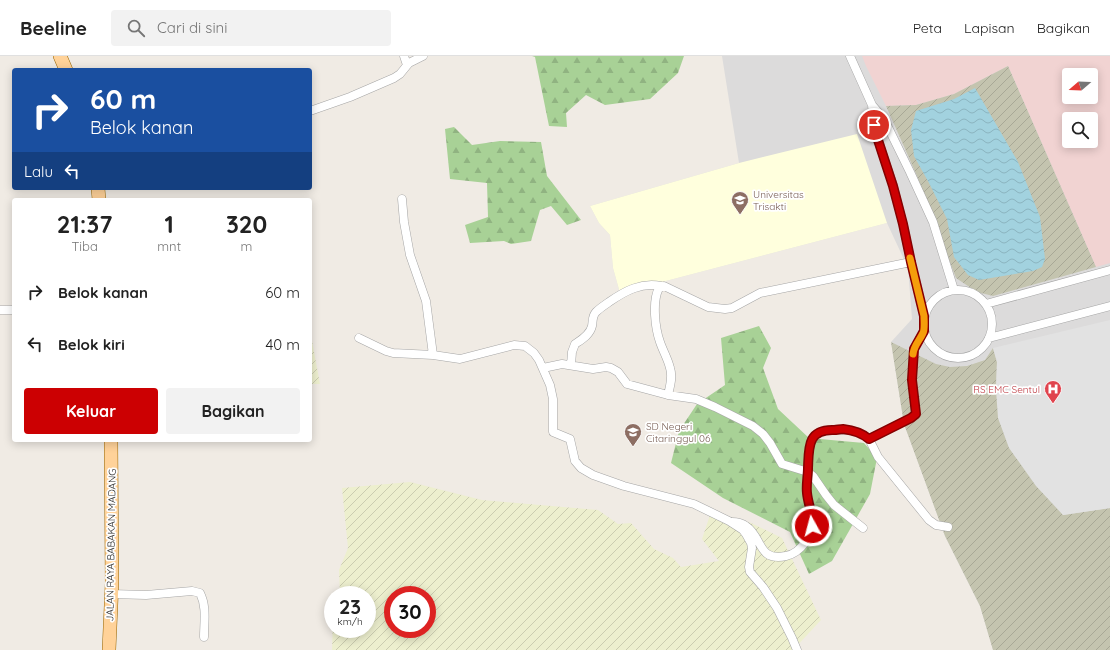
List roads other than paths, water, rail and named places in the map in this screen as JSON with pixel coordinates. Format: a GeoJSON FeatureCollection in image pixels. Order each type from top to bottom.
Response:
{"type":"FeatureCollection","features":[{"type":"Feature","properties":{"kind":"main road"},"geometry":{"type":"LineString","coordinates":[[60,56],[65,68]]}},
{"type":"Feature","properties":{"kind":"main road","name":"JALAN RAYA BABAKAN MADANG"},"geometry":{"type":"LineString","coordinates":[[109,650],[111,594],[111,442]]}},
{"type":"Feature","properties":{"kind":"street"},"geometry":{"type":"LineString","coordinates":[[404,56],[407,65]]}},
{"type":"Feature","properties":{"kind":"street"},"geometry":{"type":"LineString","coordinates":[[312,110],[350,97],[394,78],[400,74],[407,65],[423,56]]}},
{"type":"Feature","properties":{"kind":"street"},"geometry":{"type":"LineString","coordinates":[[850,56],[872,106],[877,137],[893,186],[903,224],[924,316],[924,331],[930,344],[935,350],[947,357],[969,357],[975,354],[986,344],[989,338],[992,324],[989,310],[986,304],[975,294],[968,291],[954,290],[941,294],[935,298],[924,316]]}},
{"type":"Feature","properties":{"kind":"street"},"geometry":{"type":"LineString","coordinates":[[872,106],[884,119],[930,215],[954,290]]}},
{"type":"Feature","properties":{"kind":"street"},"geometry":{"type":"LineString","coordinates":[[402,199],[404,222],[410,255],[426,301],[433,355]]}},
{"type":"Feature","properties":{"kind":"street"},"geometry":{"type":"LineString","coordinates":[[571,365],[572,352],[575,344],[586,336],[592,328],[594,316],[598,310],[623,293],[640,286],[664,286],[708,307],[725,309],[732,308],[760,293],[911,262]]}},
{"type":"Feature","properties":{"kind":"street"},"geometry":{"type":"LineString","coordinates":[[986,304],[1110,270]]}},
{"type":"Feature","properties":{"kind":"street"},"geometry":{"type":"LineString","coordinates":[[661,286],[657,291],[656,296],[656,322],[657,333],[671,369],[668,395]]}},
{"type":"Feature","properties":{"kind":"street"},"geometry":{"type":"LineString","coordinates":[[989,338],[1110,306]]}},
{"type":"Feature","properties":{"kind":"street"},"geometry":{"type":"LineString","coordinates":[[0,310],[12,310]]}},
{"type":"Feature","properties":{"kind":"street"},"geometry":{"type":"LineString","coordinates":[[869,439],[916,414],[912,380],[914,349],[924,331]]}},
{"type":"Feature","properties":{"kind":"street"},"geometry":{"type":"LineString","coordinates":[[359,338],[378,348],[393,353],[433,355],[460,359],[514,345],[525,346],[534,353],[543,368],[552,391],[553,432],[570,439],[576,461],[581,468],[593,475],[624,486],[694,504],[729,521],[743,530],[749,538],[752,548],[749,567],[750,572],[763,587],[777,608],[797,650]]}},
{"type":"Feature","properties":{"kind":"street"},"geometry":{"type":"LineString","coordinates":[[543,368],[558,364],[594,369],[606,367],[611,368],[618,372],[620,377],[627,384],[668,395],[696,399],[724,410],[753,426],[763,434],[782,464],[808,472],[817,481],[834,505],[863,528]]}},
{"type":"Feature","properties":{"kind":"street"},"geometry":{"type":"LineString","coordinates":[[729,521],[742,523],[747,526],[761,547],[770,555],[780,557],[793,554],[799,550],[810,532],[813,519],[807,492],[809,444],[814,436],[821,431],[829,429],[843,429],[864,435],[869,439],[882,462],[928,520],[936,525],[948,527]]}},
{"type":"Feature","properties":{"kind":"street"},"geometry":{"type":"LineString","coordinates":[[111,594],[146,595],[192,592],[200,593],[204,611],[204,636]]}},
{"type":"Feature","properties":{"kind":"water"},"geometry":{"type":"Polygon","coordinates":[[[975,88],[1018,162],[1040,217],[1045,259],[1042,267],[1033,271],[979,280],[968,275],[954,257],[947,219],[914,156],[911,130],[916,111],[954,99],[975,88]]]}},
{"type":"Feature","properties":{"kind":"place","name":"Universitas Trisakti"},"geometry":{"type":"Point","coordinates":[740,215]}},
{"type":"Feature","properties":{"kind":"place","name":"RS EMC Sentul"},"geometry":{"type":"Point","coordinates":[1053,404]}},
{"type":"Feature","properties":{"kind":"place","name":"SD Negeri Citaringgul 06"},"geometry":{"type":"Point","coordinates":[633,447]}}]}
